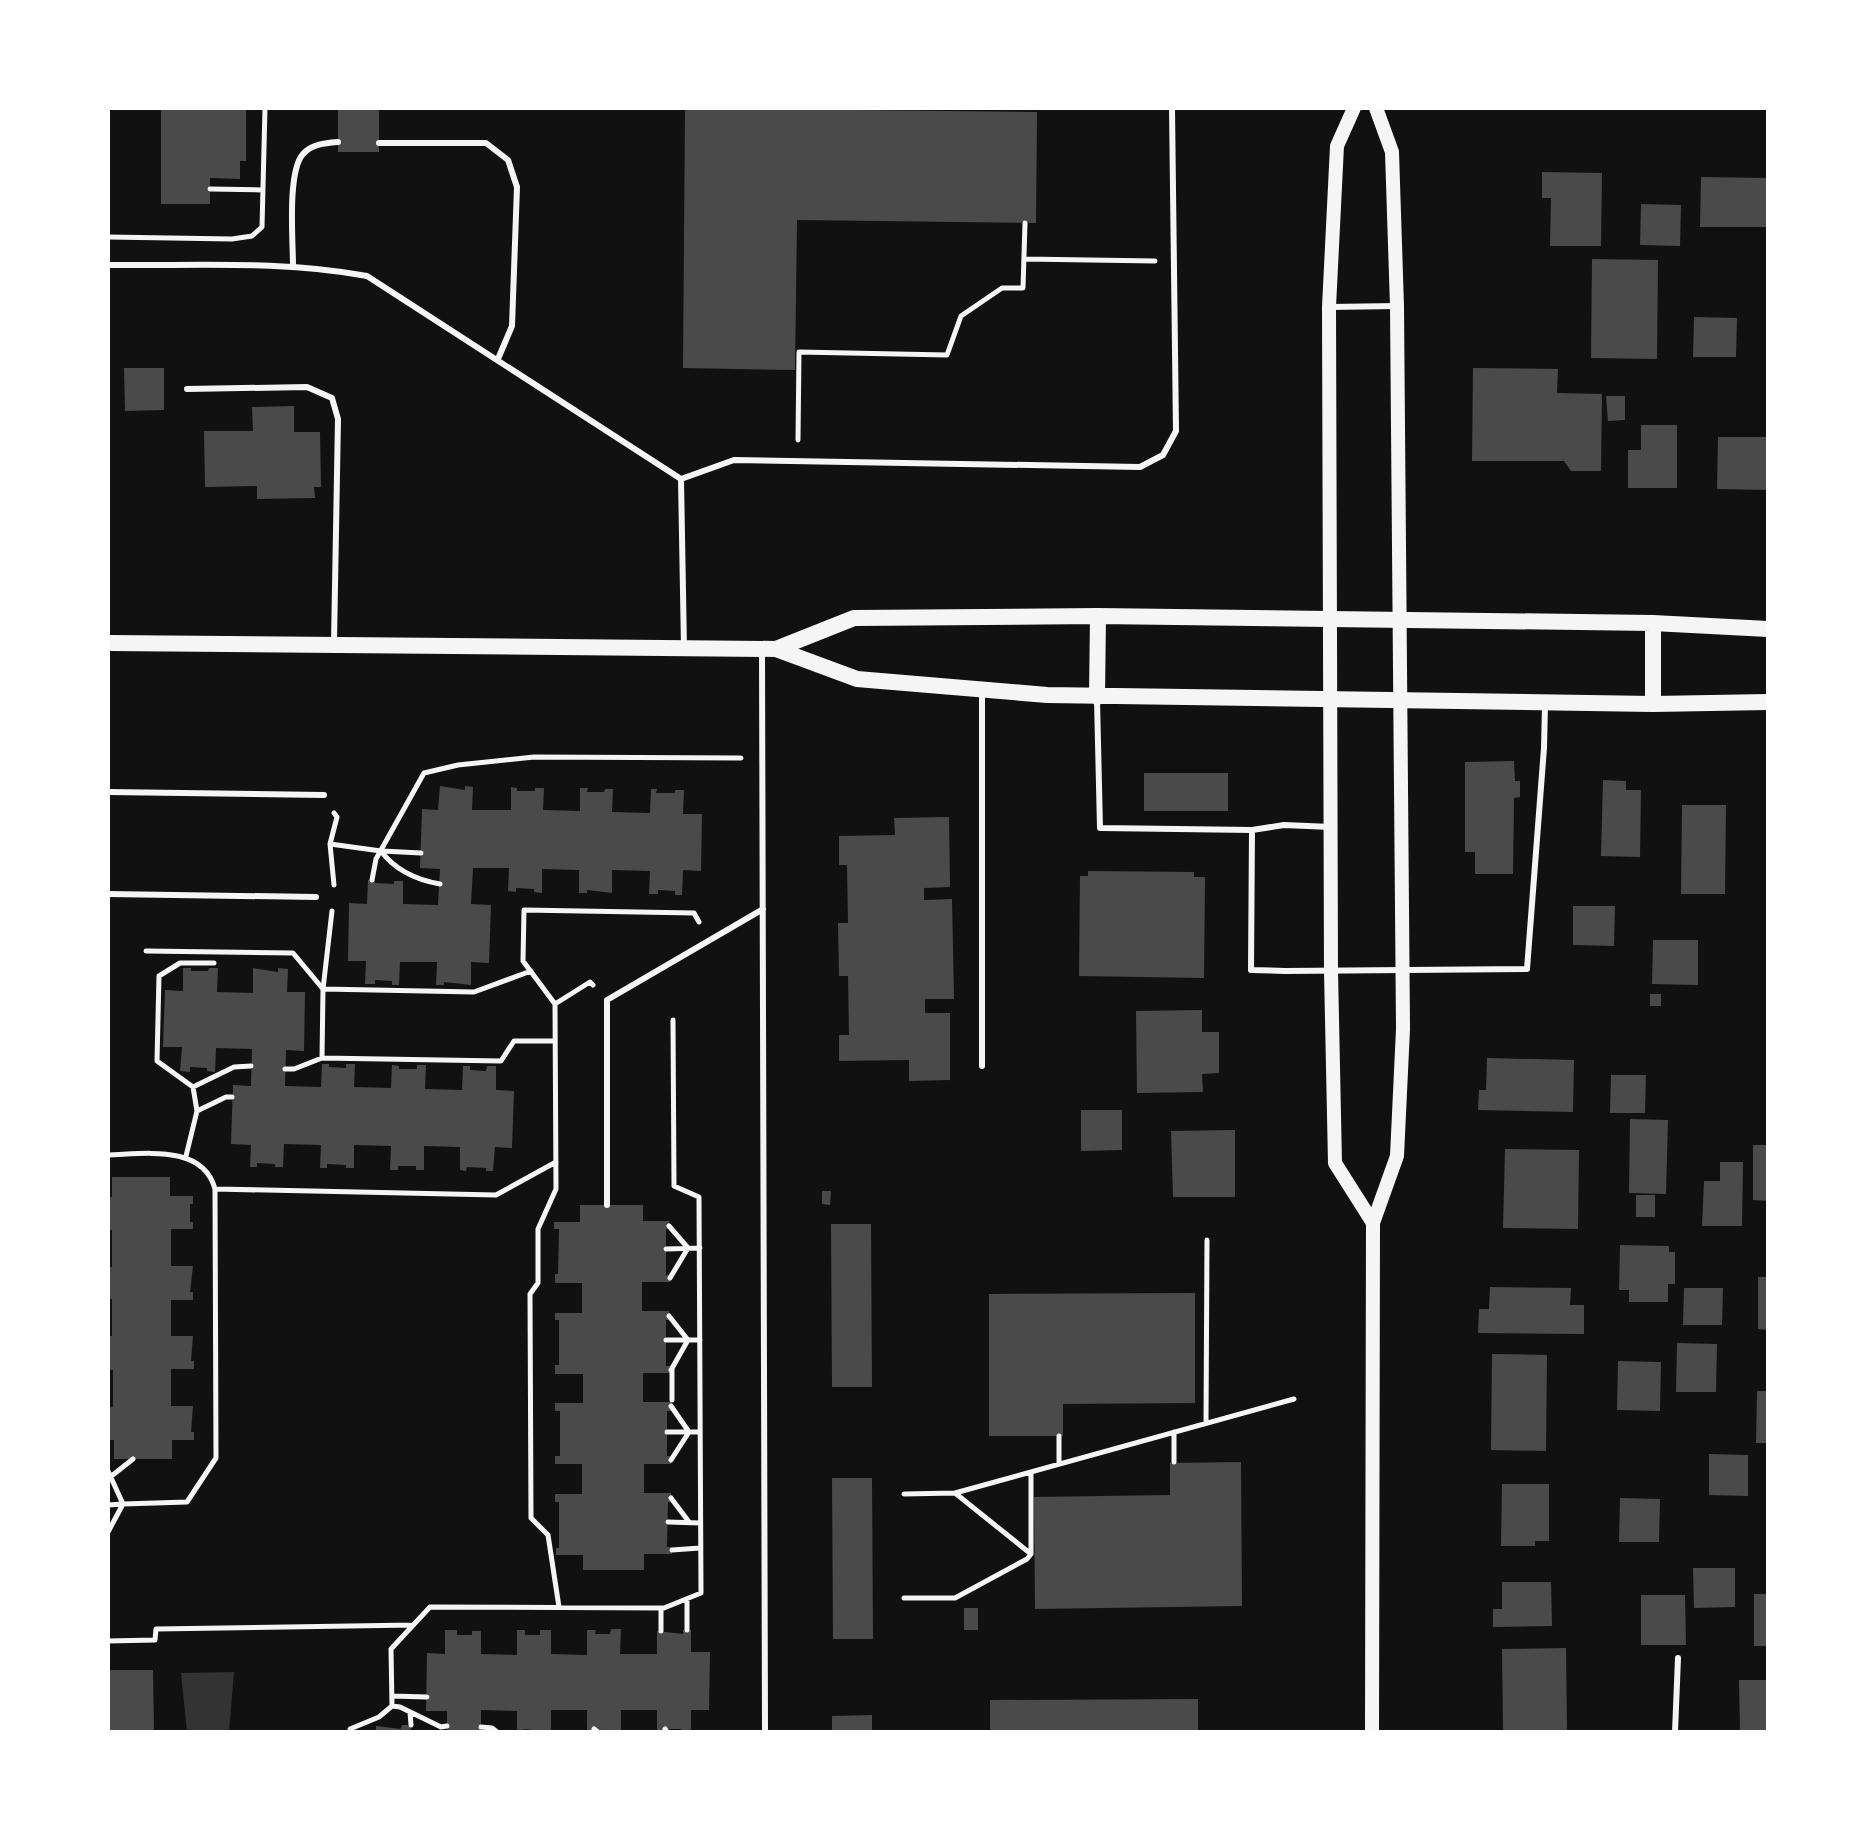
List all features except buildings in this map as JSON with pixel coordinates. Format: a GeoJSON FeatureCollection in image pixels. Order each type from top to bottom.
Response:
{"type":"FeatureCollection","features":[{"type":"Feature","properties":{"kind":"main road"},"geometry":{"type":"LineString","coordinates":[[1097,697],[1098,616]]}},
{"type":"Feature","properties":{"kind":"main road"},"geometry":{"type":"LineString","coordinates":[[769,649],[854,618],[1098,616],[1653,623],[1768,629]]}},
{"type":"Feature","properties":{"kind":"main road"},"geometry":{"type":"LineString","coordinates":[[1653,623],[1653,704]]}},
{"type":"Feature","properties":{"kind":"main road"},"geometry":{"type":"LineString","coordinates":[[108,643],[769,649],[857,679],[982,692],[1097,697],[1653,704],[1768,702]]}},
{"type":"Feature","properties":{"kind":"street"},"geometry":{"type":"LineString","coordinates":[[1354,108],[1337,146],[1329,307],[1331,971],[1335,1163],[1373,1223]]}},
{"type":"Feature","properties":{"kind":"street"},"geometry":{"type":"LineString","coordinates":[[1372,1732],[1373,1223],[1397,1156],[1403,1029],[1397,306],[1392,152],[1376,108]]}},
{"type":"Feature","properties":{"kind":"lane"},"geometry":{"type":"LineString","coordinates":[[681,479],[734,460],[1140,467],[1163,455],[1176,431],[1172,108]]}},
{"type":"Feature","properties":{"kind":"lane"},"geometry":{"type":"LineString","coordinates":[[293,266],[294,173],[302,154],[318,144],[338,142]]}},
{"type":"Feature","properties":{"kind":"lane"},"geometry":{"type":"LineString","coordinates":[[379,143],[486,143],[508,160],[517,187],[512,326],[498,359]]}},
{"type":"Feature","properties":{"kind":"lane"},"geometry":{"type":"LineString","coordinates":[[108,265],[293,266],[367,276],[681,479]]}},
{"type":"Feature","properties":{"kind":"lane"},"geometry":{"type":"LineString","coordinates":[[1329,307],[1397,306]]}},
{"type":"Feature","properties":{"kind":"lane"},"geometry":{"type":"LineString","coordinates":[[187,389],[307,387],[332,398],[338,419],[334,646]]}},
{"type":"Feature","properties":{"kind":"lane"},"geometry":{"type":"LineString","coordinates":[[681,479],[684,648]]}},
{"type":"Feature","properties":{"kind":"lane"},"geometry":{"type":"LineString","coordinates":[[765,1732],[762,758],[769,649]]}},
{"type":"Feature","properties":{"kind":"lane"},"geometry":{"type":"LineString","coordinates":[[982,692],[982,1066]]}},
{"type":"Feature","properties":{"kind":"lane"},"geometry":{"type":"LineString","coordinates":[[1097,697],[1100,828],[1252,830],[1284,825],[1331,827]]}},
{"type":"Feature","properties":{"kind":"lane"},"geometry":{"type":"LineString","coordinates":[[1252,830],[1251,970],[1527,969],[1545,702]]}},
{"type":"Feature","properties":{"kind":"lane"},"geometry":{"type":"LineString","coordinates":[[108,792],[324,795]]}},
{"type":"Feature","properties":{"kind":"lane"},"geometry":{"type":"LineString","coordinates":[[108,894],[316,897]]}},
{"type":"Feature","properties":{"kind":"lane"},"geometry":{"type":"LineString","coordinates":[[607,1205],[607,1000],[763,909]]}},
{"type":"Feature","properties":{"kind":"lane"},"geometry":{"type":"LineString","coordinates":[[1675,1732],[1678,1658]]}},
{"type":"Feature","properties":{"kind":"path"},"geometry":{"type":"LineString","coordinates":[[108,237],[232,239],[252,236],[262,227],[265,108]]}},
{"type":"Feature","properties":{"kind":"path"},"geometry":{"type":"LineString","coordinates":[[210,189],[263,190]]}},
{"type":"Feature","properties":{"kind":"path"},"geometry":{"type":"LineString","coordinates":[[798,461],[799,352],[947,355],[961,316],[1002,288],[1023,288],[1025,223]]}},
{"type":"Feature","properties":{"kind":"path"},"geometry":{"type":"LineString","coordinates":[[1024,259],[1174,261]]}},
{"type":"Feature","properties":{"kind":"path"},"geometry":{"type":"LineString","coordinates":[[372,880],[376,859],[424,773],[458,765],[534,757],[762,758]]}},
{"type":"Feature","properties":{"kind":"path"},"geometry":{"type":"LineString","coordinates":[[324,795],[337,817],[330,844],[335,888]]}},
{"type":"Feature","properties":{"kind":"path"},"geometry":{"type":"LineString","coordinates":[[330,844],[421,853]]}},
{"type":"Feature","properties":{"kind":"path"},"geometry":{"type":"LineString","coordinates":[[381,851],[389,861],[422,881],[440,884]]}},
{"type":"Feature","properties":{"kind":"path"},"geometry":{"type":"LineString","coordinates":[[322,1058],[323,989],[333,902]]}},
{"type":"Feature","properties":{"kind":"path"},"geometry":{"type":"LineString","coordinates":[[559,1607],[548,1535],[531,1518],[530,1294],[538,1283],[538,1229],[556,1189],[555,1004],[523,961],[524,910],[694,913],[709,940]]}},
{"type":"Feature","properties":{"kind":"path"},"geometry":{"type":"LineString","coordinates":[[146,951],[293,953],[323,989],[474,992],[531,971]]}},
{"type":"Feature","properties":{"kind":"path"},"geometry":{"type":"LineString","coordinates":[[186,1156],[197,1111],[193,1087],[157,1061],[159,976],[180,963],[213,966],[214,952]]}},
{"type":"Feature","properties":{"kind":"path"},"geometry":{"type":"LineString","coordinates":[[555,1004],[590,982],[607,1000]]}},
{"type":"Feature","properties":{"kind":"path"},"geometry":{"type":"LineString","coordinates":[[350,1732],[350,1729],[379,1717],[392,1706],[391,1649],[430,1607],[661,1608],[701,1593],[699,1197],[674,1186],[673,1020]]}},
{"type":"Feature","properties":{"kind":"path"},"geometry":{"type":"LineString","coordinates":[[285,1069],[294,1069],[322,1058],[501,1061],[514,1041],[555,1041]]}},
{"type":"Feature","properties":{"kind":"path"},"geometry":{"type":"LineString","coordinates":[[193,1087],[234,1067],[251,1066]]}},
{"type":"Feature","properties":{"kind":"path"},"geometry":{"type":"LineString","coordinates":[[197,1111],[232,1097]]}},
{"type":"Feature","properties":{"kind":"path"},"geometry":{"type":"LineString","coordinates":[[108,1155],[186,1156],[212,1176],[215,1189],[216,1458],[187,1502],[108,1505]]}},
{"type":"Feature","properties":{"kind":"path"},"geometry":{"type":"LineString","coordinates":[[215,1189],[496,1195],[556,1162]]}},
{"type":"Feature","properties":{"kind":"path"},"geometry":{"type":"LineString","coordinates":[[669,1226],[688,1248]]}},
{"type":"Feature","properties":{"kind":"path"},"geometry":{"type":"LineString","coordinates":[[1206,1423],[1207,1240]]}},
{"type":"Feature","properties":{"kind":"path"},"geometry":{"type":"LineString","coordinates":[[670,1278],[688,1248]]}},
{"type":"Feature","properties":{"kind":"path"},"geometry":{"type":"LineString","coordinates":[[666,1249],[700,1248]]}},
{"type":"Feature","properties":{"kind":"path"},"geometry":{"type":"LineString","coordinates":[[669,1316],[688,1340]]}},
{"type":"Feature","properties":{"kind":"path"},"geometry":{"type":"LineString","coordinates":[[666,1340],[700,1340]]}},
{"type":"Feature","properties":{"kind":"path"},"geometry":{"type":"LineString","coordinates":[[688,1340],[672,1369],[672,1403],[689,1432]]}},
{"type":"Feature","properties":{"kind":"path"},"geometry":{"type":"LineString","coordinates":[[904,1494],[955,1493],[1294,1399]]}},
{"type":"Feature","properties":{"kind":"path"},"geometry":{"type":"LineString","coordinates":[[667,1432],[700,1432]]}},
{"type":"Feature","properties":{"kind":"path"},"geometry":{"type":"LineString","coordinates":[[671,1460],[689,1432]]}},
{"type":"Feature","properties":{"kind":"path"},"geometry":{"type":"LineString","coordinates":[[1174,1432],[1174,1462]]}},
{"type":"Feature","properties":{"kind":"path"},"geometry":{"type":"LineString","coordinates":[[1059,1436],[1059,1464]]}},
{"type":"Feature","properties":{"kind":"path"},"geometry":{"type":"LineString","coordinates":[[123,1504],[109,1475],[133,1459]]}},
{"type":"Feature","properties":{"kind":"path"},"geometry":{"type":"LineString","coordinates":[[904,1598],[955,1598],[1027,1559],[1031,1554],[1031,1472]]}},
{"type":"Feature","properties":{"kind":"path"},"geometry":{"type":"LineString","coordinates":[[955,1493],[1031,1554]]}},
{"type":"Feature","properties":{"kind":"path"},"geometry":{"type":"LineString","coordinates":[[671,1498],[690,1522]]}},
{"type":"Feature","properties":{"kind":"path"},"geometry":{"type":"LineString","coordinates":[[108,1532],[123,1504]]}},
{"type":"Feature","properties":{"kind":"path"},"geometry":{"type":"LineString","coordinates":[[668,1522],[700,1523]]}},
{"type":"Feature","properties":{"kind":"path"},"geometry":{"type":"LineString","coordinates":[[672,1550],[700,1548]]}},
{"type":"Feature","properties":{"kind":"path"},"geometry":{"type":"LineString","coordinates":[[687,1598],[687,1630]]}},
{"type":"Feature","properties":{"kind":"path"},"geometry":{"type":"LineString","coordinates":[[661,1608],[661,1631]]}},
{"type":"Feature","properties":{"kind":"path"},"geometry":{"type":"LineString","coordinates":[[108,1641],[155,1640],[156,1629],[414,1624]]}},
{"type":"Feature","properties":{"kind":"path"},"geometry":{"type":"LineString","coordinates":[[392,1696],[427,1697]]}},
{"type":"Feature","properties":{"kind":"path"},"geometry":{"type":"LineString","coordinates":[[392,1706],[410,1711],[441,1727],[447,1726]]}},
{"type":"Feature","properties":{"kind":"path"},"geometry":{"type":"LineString","coordinates":[[410,1711],[411,1725]]}},
{"type":"Feature","properties":{"kind":"path"},"geometry":{"type":"LineString","coordinates":[[481,1727],[497,1732]]}},
{"type":"Feature","properties":{"kind":"shaded area"},"geometry":{"type":"Polygon","coordinates":[[[234,1672],[229,1732],[187,1732],[181,1673],[234,1672]]]}}]}
